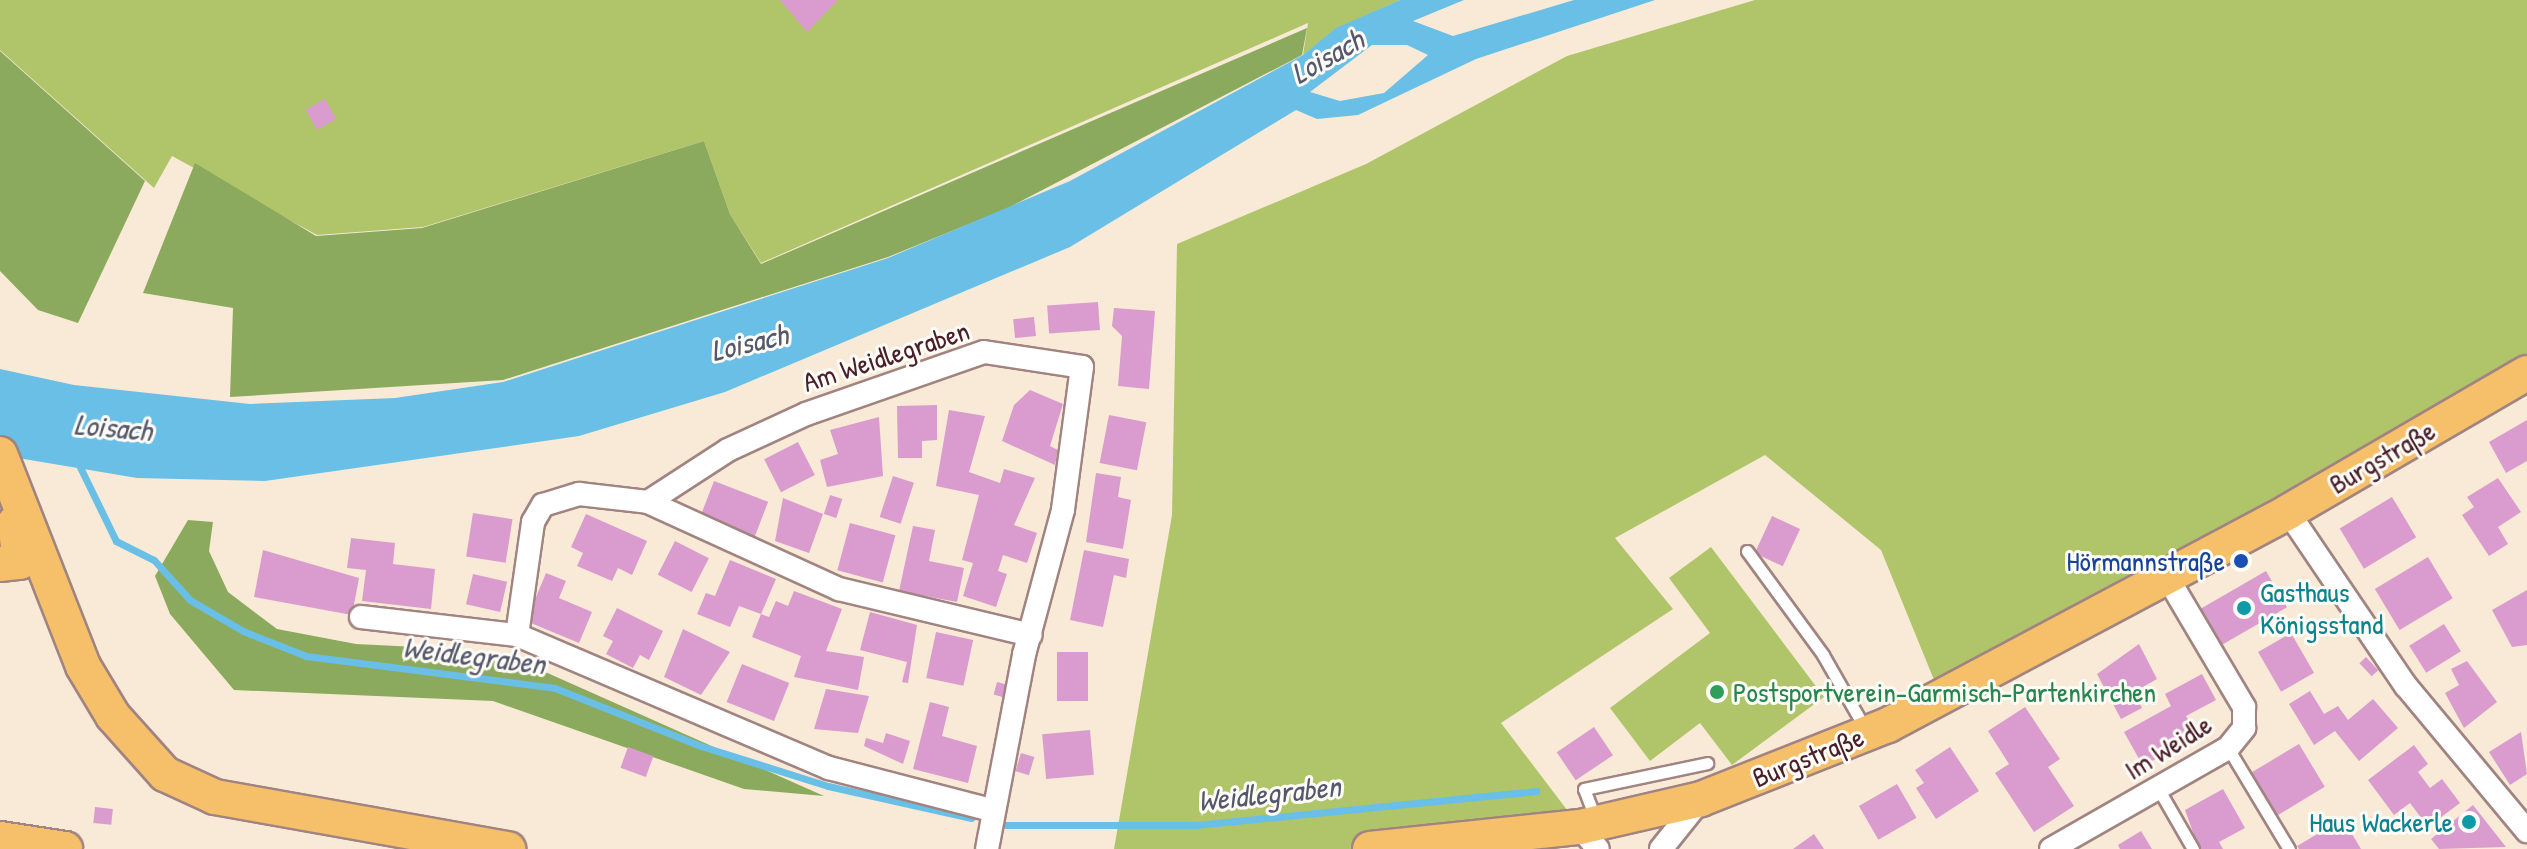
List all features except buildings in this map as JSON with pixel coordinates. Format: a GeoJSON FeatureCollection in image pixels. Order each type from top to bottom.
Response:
{"type":"FeatureCollection","features":[{"type":"Feature","properties":{"kind":"main road","name":"Burgstraße"},"geometry":{"type":"LineString","coordinates":[[1370,849],[1592,833],[1701,799],[1868,733],[2288,512],[2527,373]]}},
{"type":"Feature","properties":{"kind":"main road"},"geometry":{"type":"LineString","coordinates":[[3,462],[10,563]]}},
{"type":"Feature","properties":{"kind":"main road"},"geometry":{"type":"LineString","coordinates":[[3,462],[83,666],[113,716],[165,774],[215,797],[508,849]]}},
{"type":"Feature","properties":{"kind":"main road"},"geometry":{"type":"LineString","coordinates":[[0,839],[65,849]]}},
{"type":"Feature","properties":{"kind":"street","name":"Am Weidlegraben"},"geometry":{"type":"LineString","coordinates":[[648,502],[728,450],[806,414],[984,352],[1082,367],[1068,481],[991,810],[987,849]]}},
{"type":"Feature","properties":{"kind":"street"},"geometry":{"type":"LineString","coordinates":[[517,635],[533,522],[543,505],[579,494],[648,502],[839,589],[1031,635]]}},
{"type":"Feature","properties":{"kind":"street"},"geometry":{"type":"LineString","coordinates":[[2288,512],[2406,686],[2527,831]]}},
{"type":"Feature","properties":{"kind":"street","name":"Im Weidle"},"geometry":{"type":"LineString","coordinates":[[2051,849],[2228,748],[2244,728],[2244,707],[2167,577]]}},
{"type":"Feature","properties":{"kind":"street"},"geometry":{"type":"LineString","coordinates":[[361,617],[517,635],[829,768],[991,810]]}},
{"type":"Feature","properties":{"kind":"street"},"geometry":{"type":"LineString","coordinates":[[1661,849],[1701,799]]}},
{"type":"Feature","properties":{"kind":"lane"},"geometry":{"type":"LineString","coordinates":[[1747,551],[1823,655],[1868,733]]}},
{"type":"Feature","properties":{"kind":"lane"},"geometry":{"type":"LineString","coordinates":[[2228,748],[2289,849]]}},
{"type":"Feature","properties":{"kind":"lane"},"geometry":{"type":"LineString","coordinates":[[1592,833],[1584,789],[1707,763]]}},
{"type":"Feature","properties":{"kind":"lane"},"geometry":{"type":"LineString","coordinates":[[2159,790],[2193,849]]}},
{"type":"Feature","properties":{"kind":"green space"},"geometry":{"type":"Polygon","coordinates":[[[0,0],[1400,0],[1336,29],[1303,55],[1308,23],[761,263],[730,214],[704,141],[423,227],[317,235],[172,156],[154,188],[0,50],[0,0]]]}},
{"type":"Feature","properties":{"kind":"green space"},"geometry":{"type":"Polygon","coordinates":[[[1755,0],[2527,0],[2527,373],[1941,697],[1881,550],[1765,455],[1615,538],[1673,609],[1501,723],[1580,827],[1370,849],[1114,849],[1172,515],[1177,244],[1366,164],[1567,56],[1755,0]]]}},
{"type":"Feature","properties":{"kind":"green space"},"geometry":{"type":"Polygon","coordinates":[[[1307,28],[1302,55],[1006,209],[888,257],[503,380],[230,397],[233,308],[143,293],[195,163],[316,236],[422,228],[704,141],[730,214],[761,264],[1307,28]]]}},
{"type":"Feature","properties":{"kind":"green space"},"geometry":{"type":"Polygon","coordinates":[[[0,51],[145,181],[78,323],[38,310],[0,271],[0,51]]]}},
{"type":"Feature","properties":{"kind":"green space"},"geometry":{"type":"Polygon","coordinates":[[[188,520],[213,522],[209,551],[228,592],[277,629],[356,644],[437,648],[543,671],[824,796],[744,789],[493,701],[234,690],[170,614],[155,576],[188,520]]]}},
{"type":"Feature","properties":{"kind":"green space"},"geometry":{"type":"Polygon","coordinates":[[[1711,547],[1824,697],[1732,765],[1700,723],[1650,761],[1610,708],[1710,633],[1669,578],[1711,547]]]}},
{"type":"Feature","properties":{"kind":"water","name":"Loisach"},"geometry":{"type":"Polygon","coordinates":[[[1400,0],[1464,0],[1413,21],[1453,36],[1574,0],[1655,0],[1476,59],[1358,115],[1317,119],[1296,110],[1070,247],[725,392],[579,436],[265,481],[137,478],[0,455],[0,369],[74,385],[250,404],[395,398],[503,382],[888,258],[1070,181],[1303,55],[1336,28],[1400,0]],[[1372,45],[1310,92],[1340,101],[1384,93],[1428,55],[1407,45],[1372,45]]]}},
{"type":"Feature","properties":{"kind":"waterway","name":"Weidlegraben"},"geometry":{"type":"LineString","coordinates":[[78,463],[116,541],[154,560],[190,600],[243,631],[306,656],[555,688],[701,746],[828,786],[971,818]]}},
{"type":"Feature","properties":{"kind":"waterway","name":"Weidlegraben"},"geometry":{"type":"LineString","coordinates":[[1006,825],[1196,825],[1536,791]]}},
{"type":"Feature","properties":{"kind":"place","name":"Hörmannstraße"},"geometry":{"type":"Point","coordinates":[2241,561]}},
{"type":"Feature","properties":{"kind":"place","name":"Gasthaus Königsstand"},"geometry":{"type":"Point","coordinates":[2244,608]}},
{"type":"Feature","properties":{"kind":"place","name":"Postsportverein-Garmisch-Partenkirchen"},"geometry":{"type":"Point","coordinates":[1717,692]}},
{"type":"Feature","properties":{"kind":"place","name":"Haus Wackerle"},"geometry":{"type":"Point","coordinates":[2469,822]}}]}
